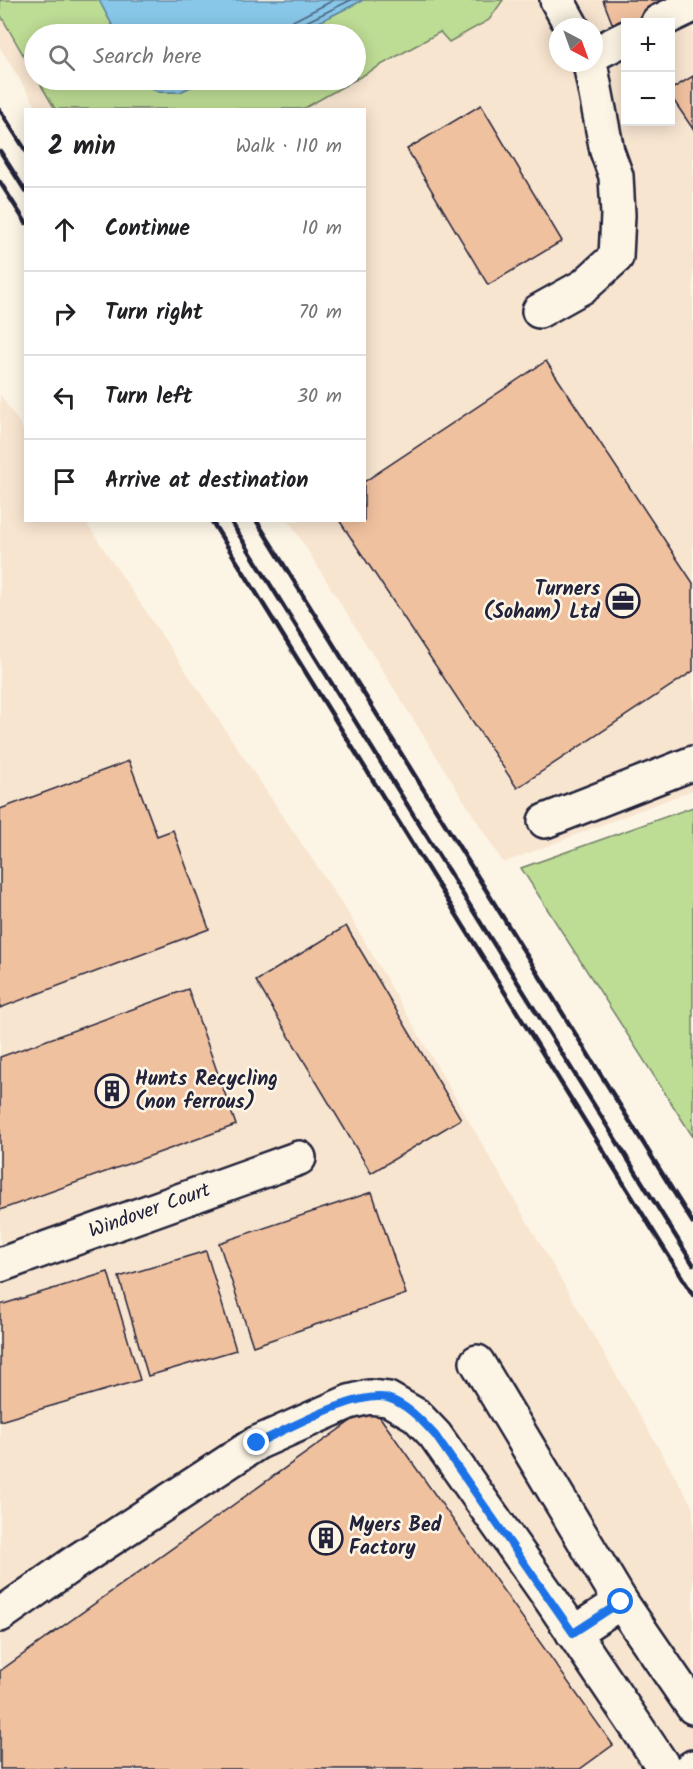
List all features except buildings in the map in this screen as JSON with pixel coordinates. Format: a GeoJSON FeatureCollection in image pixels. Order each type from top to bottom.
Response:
{"type":"FeatureCollection","features":[{"type":"Feature","properties":{"kind":"street"},"geometry":{"type":"LineString","coordinates":[[557,0],[567,18]]}},
{"type":"Feature","properties":{"kind":"street"},"geometry":{"type":"LineString","coordinates":[[666,18],[693,5]]}},
{"type":"Feature","properties":{"kind":"street"},"geometry":{"type":"LineString","coordinates":[[603,50],[621,40]]}},
{"type":"Feature","properties":{"kind":"street"},"geometry":{"type":"LineString","coordinates":[[539,311],[584,286],[616,257],[618,215],[616,176],[607,151],[592,72]]}},
{"type":"Feature","properties":{"kind":"street"},"geometry":{"type":"LineString","coordinates":[[545,821],[693,763]]}},
{"type":"Feature","properties":{"kind":"street","name":"Windover Court"},"geometry":{"type":"LineString","coordinates":[[5,1263],[299,1158]]}},
{"type":"Feature","properties":{"kind":"street"},"geometry":{"type":"LineString","coordinates":[[477,1362],[621,1602],[693,1707]]}},
{"type":"Feature","properties":{"kind":"street"},"geometry":{"type":"LineString","coordinates":[[0,1616],[77,1561],[257,1443],[350,1402],[369,1397],[388,1398],[416,1415],[435,1435],[665,1769]]}},
{"type":"Feature","properties":{"kind":"street"},"geometry":{"type":"LineString","coordinates":[[573,1633],[621,1602]]}},
{"type":"Feature","properties":{"kind":"shaded area"},"geometry":{"type":"Polygon","coordinates":[[[0,0],[693,0],[693,790],[503,863],[290,522],[366,522],[366,108],[37,108],[26,90],[366,90],[366,24],[24,24],[24,87],[0,48],[0,0]]]}},
{"type":"Feature","properties":{"kind":"shaded area"},"geometry":{"type":"Polygon","coordinates":[[[0,394],[24,430],[24,522],[86,522],[347,911],[693,1507],[693,1769],[0,1769],[0,394]]]}},
{"type":"Feature","properties":{"kind":"green space"},"geometry":{"type":"Polygon","coordinates":[[[0,0],[99,0],[112,24],[24,24],[24,56],[0,14],[0,0]]]}},
{"type":"Feature","properties":{"kind":"green space"},"geometry":{"type":"Polygon","coordinates":[[[363,0],[503,0],[489,20],[449,42],[440,32],[366,73],[366,24],[315,24],[363,0]]]}},
{"type":"Feature","properties":{"kind":"green space"},"geometry":{"type":"Polygon","coordinates":[[[44,90],[180,92],[184,90],[337,90],[305,108],[54,108],[44,90]]]}},
{"type":"Feature","properties":{"kind":"green space"},"geometry":{"type":"Polygon","coordinates":[[[693,807],[693,1137],[521,868],[693,807]]]}},
{"type":"Feature","properties":{"kind":"water"},"geometry":{"type":"Polygon","coordinates":[[[99,0],[363,0],[315,24],[112,24],[99,0]]]}},
{"type":"Feature","properties":{"kind":"water"},"geometry":{"type":"Polygon","coordinates":[[[155,90],[184,90],[180,92],[155,90]]]}},
{"type":"Feature","properties":{"kind":"railway"},"geometry":{"type":"LineString","coordinates":[[0,110],[24,148]]}},
{"type":"Feature","properties":{"kind":"railway"},"geometry":{"type":"LineString","coordinates":[[0,151],[24,189]]}},
{"type":"Feature","properties":{"kind":"railway"},"geometry":{"type":"LineString","coordinates":[[0,182],[24,220]]}},
{"type":"Feature","properties":{"kind":"railway"},"geometry":{"type":"LineString","coordinates":[[212,522],[693,1295]]}},
{"type":"Feature","properties":{"kind":"railway"},"geometry":{"type":"LineString","coordinates":[[231,522],[693,1264]]}},
{"type":"Feature","properties":{"kind":"railway"},"geometry":{"type":"LineString","coordinates":[[257,522],[693,1223]]}},
{"type":"Feature","properties":{"kind":"place","name":"Turners (Soham) Ltd"},"geometry":{"type":"Point","coordinates":[623,601]}},
{"type":"Feature","properties":{"kind":"place","name":"Hunts Recycling (non ferrous)"},"geometry":{"type":"Point","coordinates":[112,1091]}},
{"type":"Feature","properties":{"kind":"place","name":"Myers Bed Factory"},"geometry":{"type":"Point","coordinates":[326,1538]}},
{"type":"Feature","properties":{"kind":"route"},"geometry":{"type":"LineString","coordinates":[[257,1443],[350,1402],[369,1397],[388,1398],[416,1415],[435,1435],[573,1633],[621,1602]]}}]}
